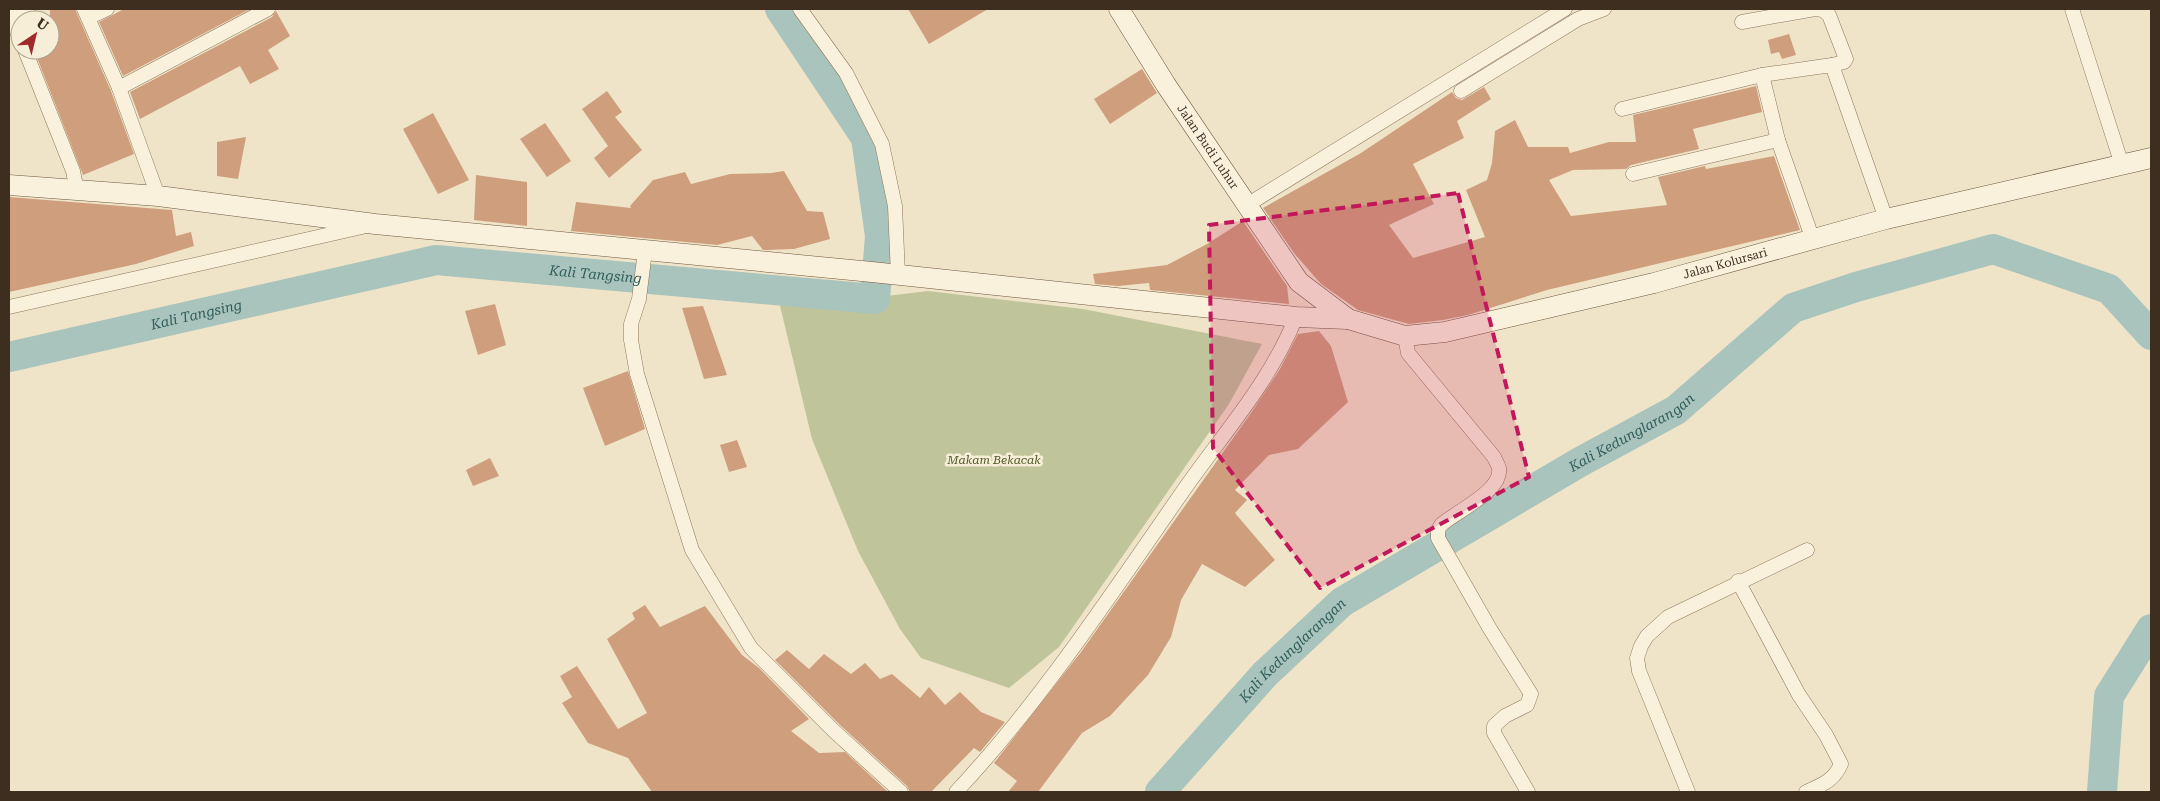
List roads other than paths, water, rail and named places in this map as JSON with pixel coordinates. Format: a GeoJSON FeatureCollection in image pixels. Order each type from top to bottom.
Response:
{"type":"FeatureCollection","features":[{"type":"Feature","properties":{"kind":"street"},"geometry":{"type":"LineString","coordinates":[[107,9],[86,13],[119,88],[158,196]]}},
{"type":"Feature","properties":{"kind":"street"},"geometry":{"type":"LineString","coordinates":[[119,88],[268,9]]}},
{"type":"Feature","properties":{"kind":"street"},"geometry":{"type":"LineString","coordinates":[[800,9],[846,73],[882,144],[895,206],[896,275]]}},
{"type":"Feature","properties":{"kind":"street","name":"Jalan Budi Luhur"},"geometry":{"type":"LineString","coordinates":[[1119,9],[1166,85],[1299,282],[1348,319]]}},
{"type":"Feature","properties":{"kind":"street"},"geometry":{"type":"LineString","coordinates":[[1461,91],[1538,35],[1565,9]]}},
{"type":"Feature","properties":{"kind":"street"},"geometry":{"type":"LineString","coordinates":[[1247,205],[1538,35],[1604,9]]}},
{"type":"Feature","properties":{"kind":"street"},"geometry":{"type":"LineString","coordinates":[[2072,9],[2122,165]]}},
{"type":"Feature","properties":{"kind":"street"},"geometry":{"type":"LineString","coordinates":[[1622,109],[1762,75],[1832,65],[1844,62],[1846,59],[1829,16],[1823,10],[1742,22]]}},
{"type":"Feature","properties":{"kind":"street"},"geometry":{"type":"LineString","coordinates":[[29,60],[73,172],[77,191]]}},
{"type":"Feature","properties":{"kind":"street"},"geometry":{"type":"LineString","coordinates":[[1832,65],[1886,219]]}},
{"type":"Feature","properties":{"kind":"street"},"geometry":{"type":"LineString","coordinates":[[1762,75],[1778,140],[1813,240]]}},
{"type":"Feature","properties":{"kind":"street"},"geometry":{"type":"LineString","coordinates":[[1633,174],[1778,140]]}},
{"type":"Feature","properties":{"kind":"street","name":"Jalan Kolursari"},"geometry":{"type":"LineString","coordinates":[[9,185],[158,196],[644,258],[872,272],[1296,317],[1348,319],[1405,336],[1445,332],[1483,324],[1654,283],[1886,219],[2151,158]]}},
{"type":"Feature","properties":{"kind":"street"},"geometry":{"type":"LineString","coordinates":[[9,307],[188,264],[375,224]]}},
{"type":"Feature","properties":{"kind":"street"},"geometry":{"type":"LineString","coordinates":[[644,258],[641,287],[631,324],[631,340],[637,374],[692,550],[751,648],[834,731],[901,792]]}},
{"type":"Feature","properties":{"kind":"street"},"geometry":{"type":"LineString","coordinates":[[956,792],[991,754],[1124,579],[1181,493],[1275,363],[1296,317],[1299,282]]}},
{"type":"Feature","properties":{"kind":"street"},"geometry":{"type":"LineString","coordinates":[[1405,336],[1408,353],[1494,457],[1499,468],[1498,476],[1490,489],[1480,499],[1441,525],[1438,530],[1438,538],[1531,694],[1527,705],[1505,716],[1494,726],[1494,733],[1528,792]]}},
{"type":"Feature","properties":{"kind":"street"},"geometry":{"type":"LineString","coordinates":[[1688,792],[1639,671],[1637,658],[1648,636],[1668,617],[1738,581],[1807,550]]}},
{"type":"Feature","properties":{"kind":"street"},"geometry":{"type":"LineString","coordinates":[[1738,581],[1799,694],[1826,735],[1841,764],[1837,774],[1830,781],[1806,792]]}},
{"type":"Feature","properties":{"kind":"waterway","name":"Kali Tangsing"},"geometry":{"type":"LineString","coordinates":[[9,357],[436,260],[875,299],[880,236],[866,138],[780,9]]}},
{"type":"Feature","properties":{"kind":"waterway","name":"Kali Kedunglarangan"},"geometry":{"type":"LineString","coordinates":[[1160,792],[1265,674],[1342,602],[1580,462],[1676,410],[1793,308],[1856,287],[1993,249],[2109,289],[2151,335]]}},
{"type":"Feature","properties":{"kind":"waterway","name":"Kali Kedunglarangan"},"geometry":{"type":"LineString","coordinates":[[2102,792],[2109,696],[2151,629]]}},
{"type":"Feature","properties":{"kind":"park label","name":"Makam Bekacak"},"geometry":{"type":"Point","coordinates":[994,460]}}]}
